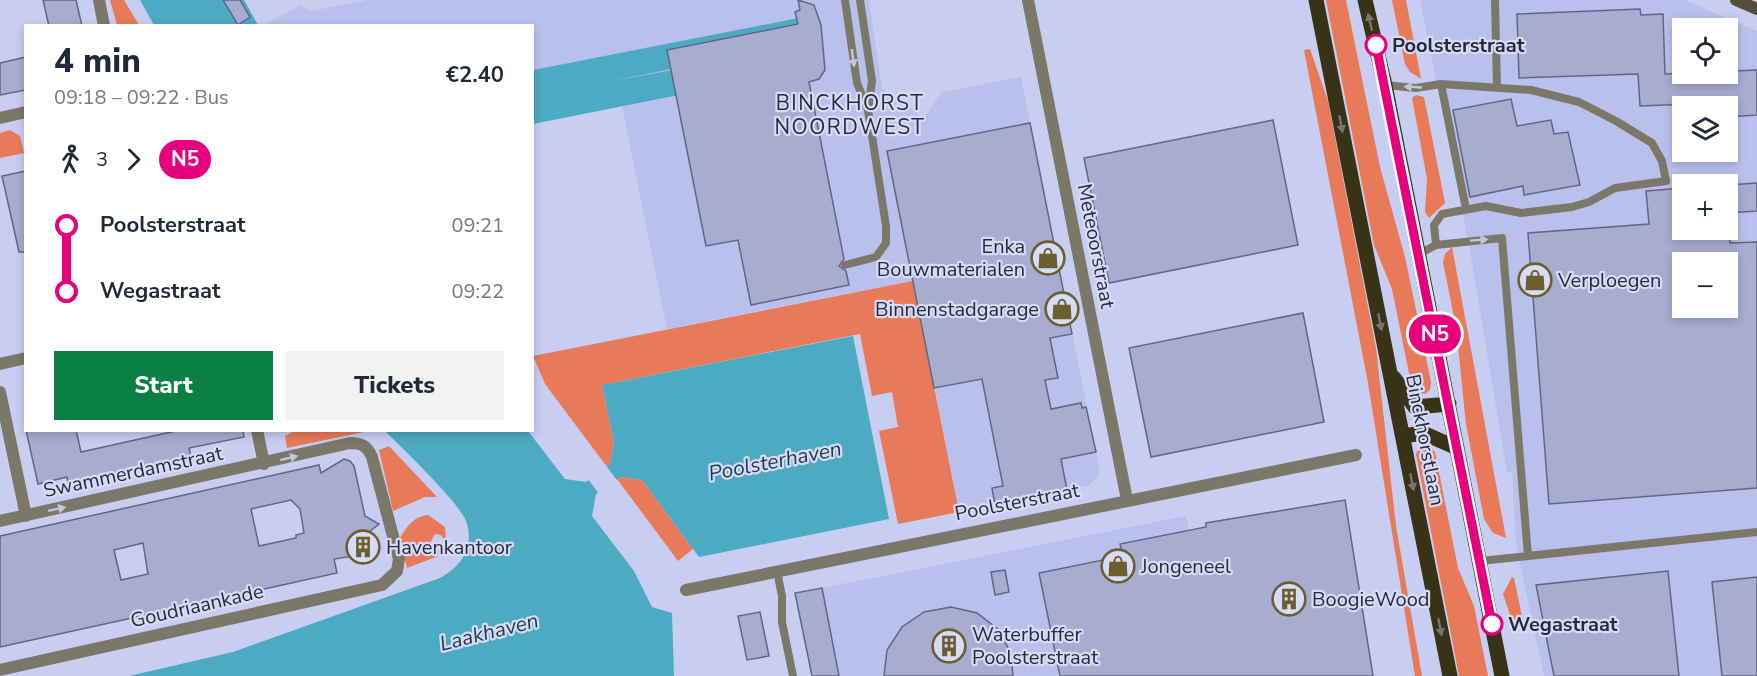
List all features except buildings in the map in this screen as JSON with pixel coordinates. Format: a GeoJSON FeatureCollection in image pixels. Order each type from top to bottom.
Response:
{"type":"FeatureCollection","features":[{"type":"Feature","properties":{"kind":"main road","name":"Binckhorstlaan"},"geometry":{"type":"LineString","coordinates":[[1316,0],[1450,676]]}},
{"type":"Feature","properties":{"kind":"main road","name":"Binckhorstlaan"},"geometry":{"type":"LineString","coordinates":[[1365,0],[1385,85],[1502,676]]}},
{"type":"Feature","properties":{"kind":"main road"},"geometry":{"type":"LineString","coordinates":[[1736,0],[1757,9]]}},
{"type":"Feature","properties":{"kind":"main road"},"geometry":{"type":"LineString","coordinates":[[1390,371],[1415,407],[1449,404]]}},
{"type":"Feature","properties":{"kind":"main road"},"geometry":{"type":"LineString","coordinates":[[1403,436],[1423,433],[1457,448]]}},
{"type":"Feature","properties":{"kind":"street"},"geometry":{"type":"LineString","coordinates":[[99,0],[104,24]]}},
{"type":"Feature","properties":{"kind":"street","name":"Meteoorstraat"},"geometry":{"type":"LineString","coordinates":[[1028,0],[1127,500]]}},
{"type":"Feature","properties":{"kind":"street"},"geometry":{"type":"LineString","coordinates":[[0,118],[24,112]]}},
{"type":"Feature","properties":{"kind":"street"},"geometry":{"type":"LineString","coordinates":[[0,364],[24,358]]}},
{"type":"Feature","properties":{"kind":"street","name":"Swammerdamstraat"},"geometry":{"type":"LineString","coordinates":[[0,392],[26,516]]}},
{"type":"Feature","properties":{"kind":"street"},"geometry":{"type":"LineString","coordinates":[[258,432],[264,464]]}},
{"type":"Feature","properties":{"kind":"street","name":"Swammerdamstraat"},"geometry":{"type":"LineString","coordinates":[[0,521],[350,443],[361,443],[368,448],[399,559],[397,571]]}},
{"type":"Feature","properties":{"kind":"street","name":"Poolsterstraat"},"geometry":{"type":"LineString","coordinates":[[686,590],[1356,455]]}},
{"type":"Feature","properties":{"kind":"street","name":"Goudriaankade"},"geometry":{"type":"LineString","coordinates":[[0,670],[381,585],[397,571]]}},
{"type":"Feature","properties":{"kind":"lane"},"geometry":{"type":"LineString","coordinates":[[845,0],[857,83],[868,110],[886,243],[876,257],[845,265]]}},
{"type":"Feature","properties":{"kind":"lane"},"geometry":{"type":"LineString","coordinates":[[860,0],[872,81],[868,110]]}},
{"type":"Feature","properties":{"kind":"lane"},"geometry":{"type":"LineString","coordinates":[[1495,0],[1497,87]]}},
{"type":"Feature","properties":{"kind":"lane"},"geometry":{"type":"LineString","coordinates":[[1441,84],[1466,209]]}},
{"type":"Feature","properties":{"kind":"lane"},"geometry":{"type":"LineString","coordinates":[[1385,85],[1416,88],[1441,84],[1497,87],[1555,94],[1601,112],[1656,148],[1666,181],[1615,188],[1589,202],[1572,207],[1526,213],[1490,206],[1438,216],[1434,225],[1436,245]]}},
{"type":"Feature","properties":{"kind":"lane"},"geometry":{"type":"LineString","coordinates":[[1419,254],[1436,245],[1502,238],[1528,556]]}},
{"type":"Feature","properties":{"kind":"lane"},"geometry":{"type":"LineString","coordinates":[[1480,561],[1757,532]]}},
{"type":"Feature","properties":{"kind":"lane"},"geometry":{"type":"LineString","coordinates":[[777,571],[782,596],[782,622],[793,676]]}},
{"type":"Feature","properties":{"kind":"shaded area"},"geometry":{"type":"Polygon","coordinates":[[[110,0],[124,0],[138,24],[117,24],[110,0]]]}},
{"type":"Feature","properties":{"kind":"shaded area"},"geometry":{"type":"Polygon","coordinates":[[[367,0],[869,0],[882,88],[924,118],[942,92],[1021,77],[1099,468],[1098,478],[1087,486],[959,512],[930,362],[853,292],[667,329],[622,106],[609,82],[610,55],[534,70],[534,24],[266,24],[300,5],[311,11],[367,0]]]}},
{"type":"Feature","properties":{"kind":"shaded area"},"geometry":{"type":"Polygon","coordinates":[[[1326,0],[1346,0],[1380,167],[1405,257],[1431,382],[1430,390],[1425,394],[1415,392],[1412,388],[1392,289],[1374,245],[1326,0]]]}},
{"type":"Feature","properties":{"kind":"shaded area"},"geometry":{"type":"Polygon","coordinates":[[[1392,0],[1406,0],[1421,79],[1410,72],[1405,64],[1392,0]]]}},
{"type":"Feature","properties":{"kind":"shaded area"},"geometry":{"type":"Polygon","coordinates":[[[1420,0],[1685,0],[1727,18],[1672,18],[1672,84],[1738,84],[1738,23],[1757,31],[1757,676],[1544,676],[1516,544],[1512,472],[1507,472],[1470,251],[1420,0]]]}},
{"type":"Feature","properties":{"kind":"shaded area"},"geometry":{"type":"Polygon","coordinates":[[[1310,49],[1328,101],[1376,348],[1396,526],[1422,676],[1415,676],[1368,383],[1304,50],[1310,49]]]}},
{"type":"Feature","properties":{"kind":"shaded area"},"geometry":{"type":"Polygon","coordinates":[[[1416,95],[1424,97],[1445,203],[1429,218],[1425,212],[1427,179],[1412,98],[1416,95]]]}},
{"type":"Feature","properties":{"kind":"shaded area"},"geometry":{"type":"Polygon","coordinates":[[[10,130],[20,136],[24,153],[0,158],[0,133],[10,130]]]}},
{"type":"Feature","properties":{"kind":"shaded area"},"geometry":{"type":"Polygon","coordinates":[[[1452,247],[1506,538],[1493,533],[1484,519],[1466,424],[1456,327],[1443,262],[1445,254],[1452,247]]]}},
{"type":"Feature","properties":{"kind":"shaded area"},"geometry":{"type":"Polygon","coordinates":[[[913,281],[959,512],[898,524],[879,431],[898,427],[892,392],[872,396],[860,334],[602,385],[614,442],[610,465],[607,467],[545,384],[534,356],[913,281]]]}},
{"type":"Feature","properties":{"kind":"shaded area"},"geometry":{"type":"Polygon","coordinates":[[[292,432],[364,432],[287,448],[285,436],[292,432]]]}},
{"type":"Feature","properties":{"kind":"shaded area"},"geometry":{"type":"Polygon","coordinates":[[[389,446],[437,497],[425,497],[393,511],[379,450],[389,446]]]}},
{"type":"Feature","properties":{"kind":"shaded area"},"geometry":{"type":"Polygon","coordinates":[[[1431,447],[1435,452],[1458,568],[1474,606],[1488,676],[1459,676],[1416,454],[1419,448],[1431,447]]]}},
{"type":"Feature","properties":{"kind":"shaded area"},"geometry":{"type":"Polygon","coordinates":[[[620,477],[642,480],[693,549],[678,561],[617,479],[620,477]]]}},
{"type":"Feature","properties":{"kind":"shaded area"},"geometry":{"type":"Polygon","coordinates":[[[428,515],[445,527],[446,542],[441,535],[435,534],[430,543],[433,548],[443,550],[436,557],[407,568],[400,538],[411,522],[428,515]]]}},
{"type":"Feature","properties":{"kind":"shaded area"},"geometry":{"type":"Polygon","coordinates":[[[1186,516],[1218,676],[839,676],[822,588],[1186,516]]]}},
{"type":"Feature","properties":{"kind":"shaded area"},"geometry":{"type":"Polygon","coordinates":[[[1512,577],[1523,621],[1513,623],[1503,594],[1512,577]]]}},
{"type":"Feature","properties":{"kind":"water"},"geometry":{"type":"Polygon","coordinates":[[[140,0],[244,0],[257,24],[153,24],[140,0]]]}},
{"type":"Feature","properties":{"kind":"water"},"geometry":{"type":"Polygon","coordinates":[[[809,16],[814,40],[612,81],[815,44],[819,67],[534,124],[534,70],[809,16]]]}},
{"type":"Feature","properties":{"kind":"water"},"geometry":{"type":"Polygon","coordinates":[[[853,336],[889,519],[699,557],[642,480],[620,477],[596,494],[592,516],[634,571],[652,607],[672,613],[674,676],[129,676],[233,652],[440,578],[455,568],[465,554],[469,538],[466,521],[442,488],[386,432],[529,432],[565,479],[586,482],[610,464],[614,442],[602,385],[853,336]]]}},
{"type":"Feature","properties":{"kind":"pier"},"geometry":{"type":"Polygon","coordinates":[[[605,464],[618,482],[600,495],[587,478],[605,464]]]}},
{"type":"Feature","properties":{"kind":"bus line","name":"N5"},"geometry":{"type":"LineString","coordinates":[[1376,45],[1492,624]]}},
{"type":"Feature","properties":{"kind":"place","name":"Poolsterstraat"},"geometry":{"type":"Point","coordinates":[1376,45]}},
{"type":"Feature","properties":{"kind":"place","name":"Enka Bouwmaterialen"},"geometry":{"type":"Point","coordinates":[1048,258]}},
{"type":"Feature","properties":{"kind":"place","name":"Verploegen"},"geometry":{"type":"Point","coordinates":[1535,280]}},
{"type":"Feature","properties":{"kind":"place","name":"Binnenstadgarage"},"geometry":{"type":"Point","coordinates":[1062,309]}},
{"type":"Feature","properties":{"kind":"place","name":"Havenkantoor"},"geometry":{"type":"Point","coordinates":[363,547]}},
{"type":"Feature","properties":{"kind":"place","name":"Jongeneel"},"geometry":{"type":"Point","coordinates":[1118,566]}},
{"type":"Feature","properties":{"kind":"place","name":"BoogieWood"},"geometry":{"type":"Point","coordinates":[1289,599]}},
{"type":"Feature","properties":{"kind":"place","name":"Wegastraat"},"geometry":{"type":"Point","coordinates":[1492,624]}},
{"type":"Feature","properties":{"kind":"place","name":"Waterbuffer Poolsterstraat"},"geometry":{"type":"Point","coordinates":[949,646]}},
{"type":"Feature","properties":{"kind":"district","name":"BINCKHORST NOORDWEST"},"geometry":{"type":"Point","coordinates":[850,115]}},
{"type":"Feature","properties":{"kind":"water label","name":"Poolsterhaven"},"geometry":{"type":"Point","coordinates":[775,461]}},
{"type":"Feature","properties":{"kind":"water label","name":"Laakhaven"},"geometry":{"type":"Point","coordinates":[489,632]}}]}
